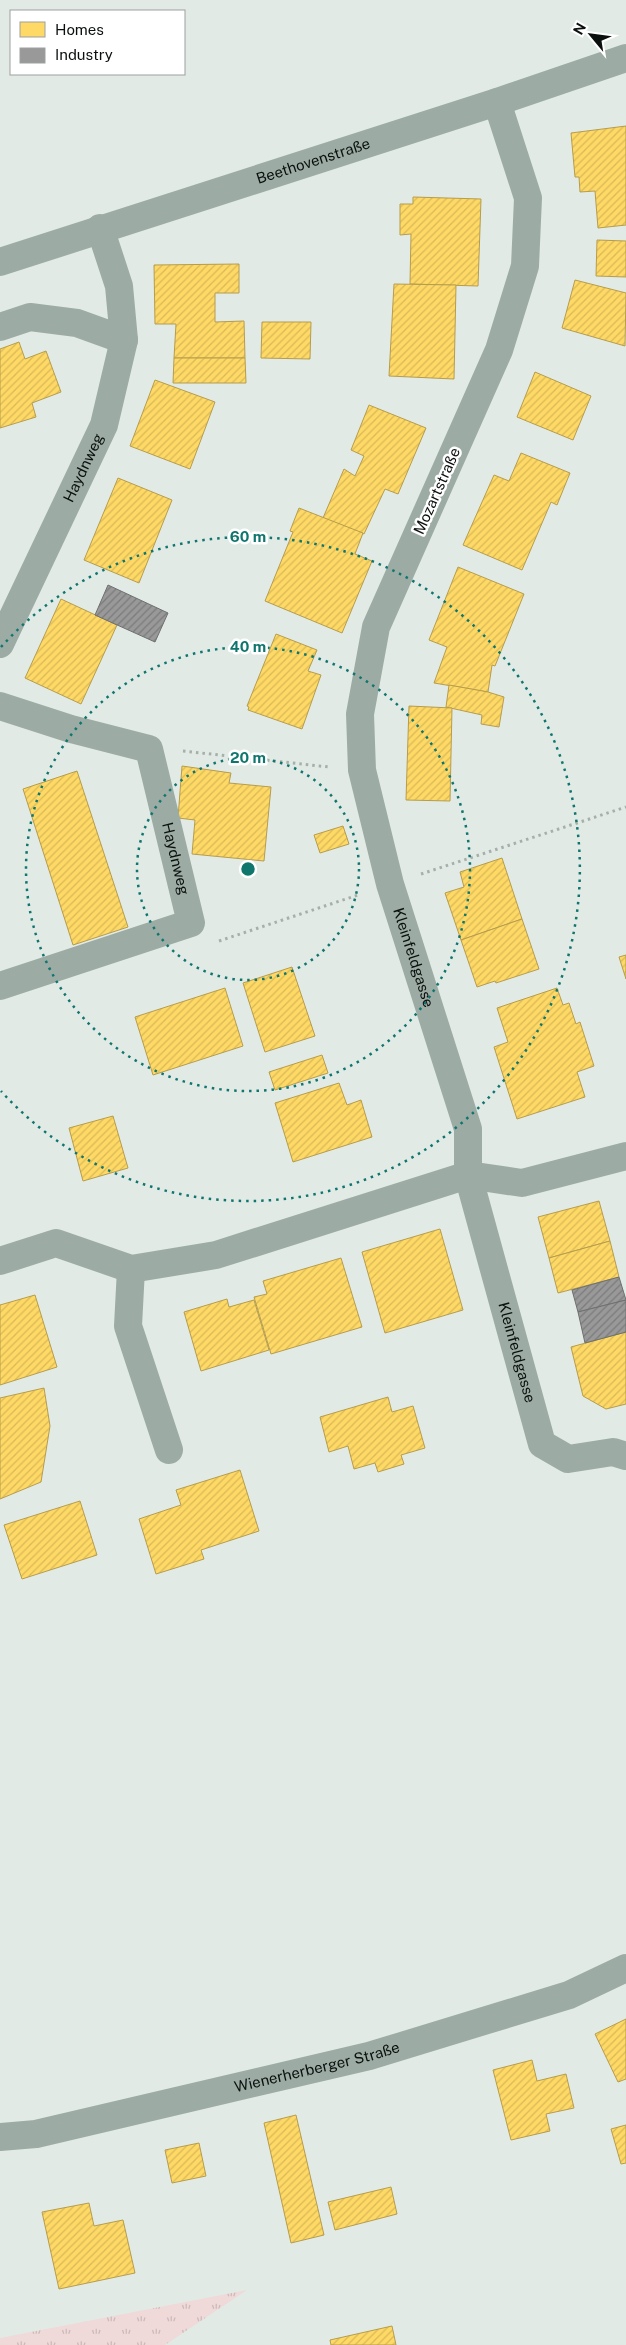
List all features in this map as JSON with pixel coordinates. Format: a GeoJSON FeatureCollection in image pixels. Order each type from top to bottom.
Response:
{"type":"FeatureCollection","features":[{"type":"Feature","properties":{"kind":"street","name":"Beethovenstraße"},"geometry":{"type":"LineString","coordinates":[[0,262],[100,228],[497,102],[626,58]]}},
{"type":"Feature","properties":{"kind":"street","name":"Mozartstraße"},"geometry":{"type":"LineString","coordinates":[[390,884],[362,770],[360,714],[376,627],[500,350],[525,266],[528,198],[497,102]]}},
{"type":"Feature","properties":{"kind":"street","name":"Haydnweg"},"geometry":{"type":"LineString","coordinates":[[0,644],[104,425],[124,340],[120,286],[100,228]]}},
{"type":"Feature","properties":{"kind":"street"},"geometry":{"type":"LineString","coordinates":[[0,327],[30,317],[77,323],[124,340]]}},
{"type":"Feature","properties":{"kind":"street"},"geometry":{"type":"LineString","coordinates":[[0,706],[72,729],[149,749]]}},
{"type":"Feature","properties":{"kind":"street","name":"Haydnweg"},"geometry":{"type":"LineString","coordinates":[[0,986],[191,923],[149,749]]}},
{"type":"Feature","properties":{"kind":"street","name":"Kleinfeldgasse"},"geometry":{"type":"LineString","coordinates":[[390,884],[468,1129],[468,1175],[542,1444],[568,1459],[613,1452],[626,1456]]}},
{"type":"Feature","properties":{"kind":"street"},"geometry":{"type":"LineString","coordinates":[[0,1261],[56,1243],[131,1269],[216,1255],[468,1175],[522,1183],[626,1156]]}},
{"type":"Feature","properties":{"kind":"street"},"geometry":{"type":"LineString","coordinates":[[131,1269],[128,1326],[169,1450]]}},
{"type":"Feature","properties":{"kind":"street","name":"Wienerherberger Straße"},"geometry":{"type":"LineString","coordinates":[[0,2137],[36,2134],[369,2056],[569,1995],[626,1968]]}},
{"type":"Feature","properties":{"kind":"path"},"geometry":{"type":"LineString","coordinates":[[149,749],[362,770]]}},
{"type":"Feature","properties":{"kind":"path"},"geometry":{"type":"LineString","coordinates":[[217,942],[626,807]]}},
{"type":"Feature","properties":{"kind":"green space"},"geometry":{"type":"Polygon","coordinates":[[[247,2290],[165,2345],[0,2345],[0,2338],[247,2290]]]}},
{"type":"Feature","properties":{"kind":"building: Homes"},"geometry":{"type":"Polygon","coordinates":[[[626,126],[626,225],[598,228],[595,191],[580,192],[579,177],[575,177],[571,133],[626,126]]]}},
{"type":"Feature","properties":{"kind":"building: Homes"},"geometry":{"type":"Polygon","coordinates":[[[413,197],[481,199],[478,286],[410,284],[411,234],[400,235],[400,204],[413,204],[413,197]]]}},
{"type":"Feature","properties":{"kind":"building: Homes"},"geometry":{"type":"Polygon","coordinates":[[[597,240],[626,241],[626,277],[596,276],[597,240]]]}},
{"type":"Feature","properties":{"kind":"building: Homes"},"geometry":{"type":"Polygon","coordinates":[[[239,264],[239,293],[215,293],[215,322],[244,321],[245,358],[174,358],[176,324],[155,324],[154,265],[239,264]]]}},
{"type":"Feature","properties":{"kind":"building: Homes"},"geometry":{"type":"Polygon","coordinates":[[[575,280],[626,293],[625,346],[562,328],[575,280]]]}},
{"type":"Feature","properties":{"kind":"building: Homes"},"geometry":{"type":"Polygon","coordinates":[[[394,284],[456,285],[454,379],[389,376],[394,284]]]}},
{"type":"Feature","properties":{"kind":"building: Homes"},"geometry":{"type":"Polygon","coordinates":[[[262,322],[311,322],[310,359],[261,358],[262,322]]]}},
{"type":"Feature","properties":{"kind":"building: Homes"},"geometry":{"type":"Polygon","coordinates":[[[19,342],[25,359],[46,351],[61,392],[32,403],[36,417],[0,428],[0,349],[19,342]]]}},
{"type":"Feature","properties":{"kind":"building: Homes"},"geometry":{"type":"Polygon","coordinates":[[[174,358],[245,358],[246,383],[173,383],[174,358]]]}},
{"type":"Feature","properties":{"kind":"building: Homes"},"geometry":{"type":"Polygon","coordinates":[[[535,372],[591,396],[573,440],[517,417],[535,372]]]}},
{"type":"Feature","properties":{"kind":"building: Homes"},"geometry":{"type":"Polygon","coordinates":[[[155,380],[215,402],[190,469],[130,446],[155,380]]]}},
{"type":"Feature","properties":{"kind":"building: Homes"},"geometry":{"type":"Polygon","coordinates":[[[369,405],[426,428],[398,494],[385,489],[364,534],[323,518],[344,469],[355,476],[364,456],[351,450],[369,405]]]}},
{"type":"Feature","properties":{"kind":"building: Homes"},"geometry":{"type":"Polygon","coordinates":[[[521,453],[570,473],[557,505],[551,502],[522,570],[463,545],[494,475],[509,481],[521,453]]]}},
{"type":"Feature","properties":{"kind":"building: Homes"},"geometry":{"type":"Polygon","coordinates":[[[118,478],[172,500],[139,583],[84,560],[118,478]]]}},
{"type":"Feature","properties":{"kind":"building: Homes"},"geometry":{"type":"Polygon","coordinates":[[[299,508],[363,533],[355,554],[372,561],[342,633],[265,601],[293,532],[290,531],[299,508]]]}},
{"type":"Feature","properties":{"kind":"building: Homes"},"geometry":{"type":"Polygon","coordinates":[[[458,567],[524,594],[495,666],[492,665],[488,692],[434,683],[447,647],[429,640],[458,567]]]}},
{"type":"Feature","properties":{"kind":"building: Homes"},"geometry":{"type":"Polygon","coordinates":[[[61,599],[117,625],[81,704],[25,678],[61,599]]]}},
{"type":"Feature","properties":{"kind":"building: Homes"},"geometry":{"type":"Polygon","coordinates":[[[276,634],[317,650],[308,671],[321,675],[302,729],[248,710],[249,707],[247,706],[276,634]]]}},
{"type":"Feature","properties":{"kind":"building: Homes"},"geometry":{"type":"Polygon","coordinates":[[[449,685],[504,697],[499,727],[481,724],[482,715],[446,707],[449,685]]]}},
{"type":"Feature","properties":{"kind":"building: Homes"},"geometry":{"type":"Polygon","coordinates":[[[409,706],[452,708],[450,801],[406,800],[409,706]]]}},
{"type":"Feature","properties":{"kind":"building: Homes"},"geometry":{"type":"Polygon","coordinates":[[[182,766],[231,773],[229,783],[271,787],[264,861],[192,854],[195,820],[178,818],[182,766]]]}},
{"type":"Feature","properties":{"kind":"building: Homes"},"geometry":{"type":"Polygon","coordinates":[[[77,771],[128,927],[73,945],[23,789],[77,771]]]}},
{"type":"Feature","properties":{"kind":"building: Homes"},"geometry":{"type":"Polygon","coordinates":[[[343,826],[349,844],[320,853],[314,835],[343,826]]]}},
{"type":"Feature","properties":{"kind":"building: Homes"},"geometry":{"type":"Polygon","coordinates":[[[502,858],[522,919],[461,940],[445,893],[464,887],[460,872],[502,858]]]}},
{"type":"Feature","properties":{"kind":"building: Homes"},"geometry":{"type":"Polygon","coordinates":[[[522,919],[539,969],[477,987],[461,940],[522,919]]]}},
{"type":"Feature","properties":{"kind":"building: Homes"},"geometry":{"type":"Polygon","coordinates":[[[626,955],[626,979],[619,957],[626,955]]]}},
{"type":"Feature","properties":{"kind":"building: Homes"},"geometry":{"type":"Polygon","coordinates":[[[292,967],[315,1036],[265,1052],[243,983],[292,967]]]}},
{"type":"Feature","properties":{"kind":"building: Homes"},"geometry":{"type":"Polygon","coordinates":[[[225,988],[243,1046],[153,1075],[135,1017],[225,988]]]}},
{"type":"Feature","properties":{"kind":"building: Homes"},"geometry":{"type":"Polygon","coordinates":[[[557,988],[563,1005],[569,1003],[576,1024],[580,1022],[594,1066],[577,1072],[585,1097],[517,1119],[494,1047],[508,1042],[497,1008],[557,988]]]}},
{"type":"Feature","properties":{"kind":"building: Homes"},"geometry":{"type":"Polygon","coordinates":[[[322,1055],[328,1073],[275,1090],[269,1072],[322,1055]]]}},
{"type":"Feature","properties":{"kind":"building: Homes"},"geometry":{"type":"Polygon","coordinates":[[[339,1083],[347,1105],[361,1100],[372,1137],[293,1162],[275,1103],[339,1083]]]}},
{"type":"Feature","properties":{"kind":"building: Homes"},"geometry":{"type":"Polygon","coordinates":[[[113,1116],[128,1168],[83,1181],[69,1128],[113,1116]]]}},
{"type":"Feature","properties":{"kind":"building: Homes"},"geometry":{"type":"Polygon","coordinates":[[[599,1201],[610,1241],[549,1258],[538,1217],[599,1201]]]}},
{"type":"Feature","properties":{"kind":"building: Homes"},"geometry":{"type":"Polygon","coordinates":[[[440,1229],[463,1310],[385,1333],[362,1252],[440,1229]]]}},
{"type":"Feature","properties":{"kind":"building: Homes"},"geometry":{"type":"Polygon","coordinates":[[[610,1241],[619,1277],[558,1293],[549,1258],[610,1241]]]}},
{"type":"Feature","properties":{"kind":"building: Homes"},"geometry":{"type":"Polygon","coordinates":[[[341,1258],[362,1327],[271,1354],[254,1297],[267,1294],[263,1281],[341,1258]]]}},
{"type":"Feature","properties":{"kind":"building: Homes"},"geometry":{"type":"Polygon","coordinates":[[[35,1295],[57,1367],[0,1385],[0,1305],[35,1295]]]}},
{"type":"Feature","properties":{"kind":"building: Homes"},"geometry":{"type":"Polygon","coordinates":[[[227,1299],[229,1307],[254,1300],[269,1350],[201,1371],[184,1312],[227,1299]]]}},
{"type":"Feature","properties":{"kind":"building: Homes"},"geometry":{"type":"Polygon","coordinates":[[[626,1332],[626,1404],[606,1409],[583,1396],[571,1347],[626,1332]]]}},
{"type":"Feature","properties":{"kind":"building: Homes"},"geometry":{"type":"Polygon","coordinates":[[[44,1388],[50,1426],[41,1482],[0,1499],[0,1398],[44,1388]]]}},
{"type":"Feature","properties":{"kind":"building: Homes"},"geometry":{"type":"Polygon","coordinates":[[[388,1397],[392,1412],[413,1406],[425,1448],[401,1455],[404,1464],[378,1472],[375,1463],[354,1469],[348,1446],[329,1452],[320,1417],[388,1397]]]}},
{"type":"Feature","properties":{"kind":"building: Homes"},"geometry":{"type":"Polygon","coordinates":[[[240,1470],[259,1531],[201,1550],[204,1559],[156,1574],[139,1519],[181,1505],[176,1490],[240,1470]]]}},
{"type":"Feature","properties":{"kind":"building: Homes"},"geometry":{"type":"Polygon","coordinates":[[[80,1501],[97,1555],[22,1579],[4,1525],[80,1501]]]}},
{"type":"Feature","properties":{"kind":"building: Homes"},"geometry":{"type":"Polygon","coordinates":[[[626,2019],[626,2079],[618,2082],[595,2034],[626,2019]]]}},
{"type":"Feature","properties":{"kind":"building: Homes"},"geometry":{"type":"Polygon","coordinates":[[[532,2060],[537,2081],[566,2074],[574,2108],[546,2114],[550,2131],[511,2140],[493,2070],[532,2060]]]}},
{"type":"Feature","properties":{"kind":"building: Homes"},"geometry":{"type":"Polygon","coordinates":[[[296,2115],[324,2235],[291,2243],[264,2123],[296,2115]]]}},
{"type":"Feature","properties":{"kind":"building: Homes"},"geometry":{"type":"Polygon","coordinates":[[[626,2125],[626,2163],[621,2164],[611,2129],[626,2125]]]}},
{"type":"Feature","properties":{"kind":"building: Homes"},"geometry":{"type":"Polygon","coordinates":[[[199,2143],[206,2176],[172,2183],[165,2150],[199,2143]]]}},
{"type":"Feature","properties":{"kind":"building: Homes"},"geometry":{"type":"Polygon","coordinates":[[[391,2187],[397,2214],[335,2230],[328,2202],[391,2187]]]}},
{"type":"Feature","properties":{"kind":"building: Homes"},"geometry":{"type":"Polygon","coordinates":[[[89,2203],[94,2226],[123,2220],[135,2273],[59,2289],[42,2212],[89,2203]]]}},
{"type":"Feature","properties":{"kind":"building: Homes"},"geometry":{"type":"Polygon","coordinates":[[[392,2326],[396,2345],[331,2345],[330,2340],[392,2326]]]}},
{"type":"Feature","properties":{"kind":"building: Industry"},"geometry":{"type":"Polygon","coordinates":[[[108,585],[168,613],[155,642],[95,615],[108,585]]]}},
{"type":"Feature","properties":{"kind":"building: Industry"},"geometry":{"type":"Polygon","coordinates":[[[619,1277],[626,1300],[578,1312],[572,1290],[619,1277]]]}},
{"type":"Feature","properties":{"kind":"building: Industry"},"geometry":{"type":"Polygon","coordinates":[[[626,1300],[626,1332],[585,1343],[578,1312],[626,1300]]]}}]}
